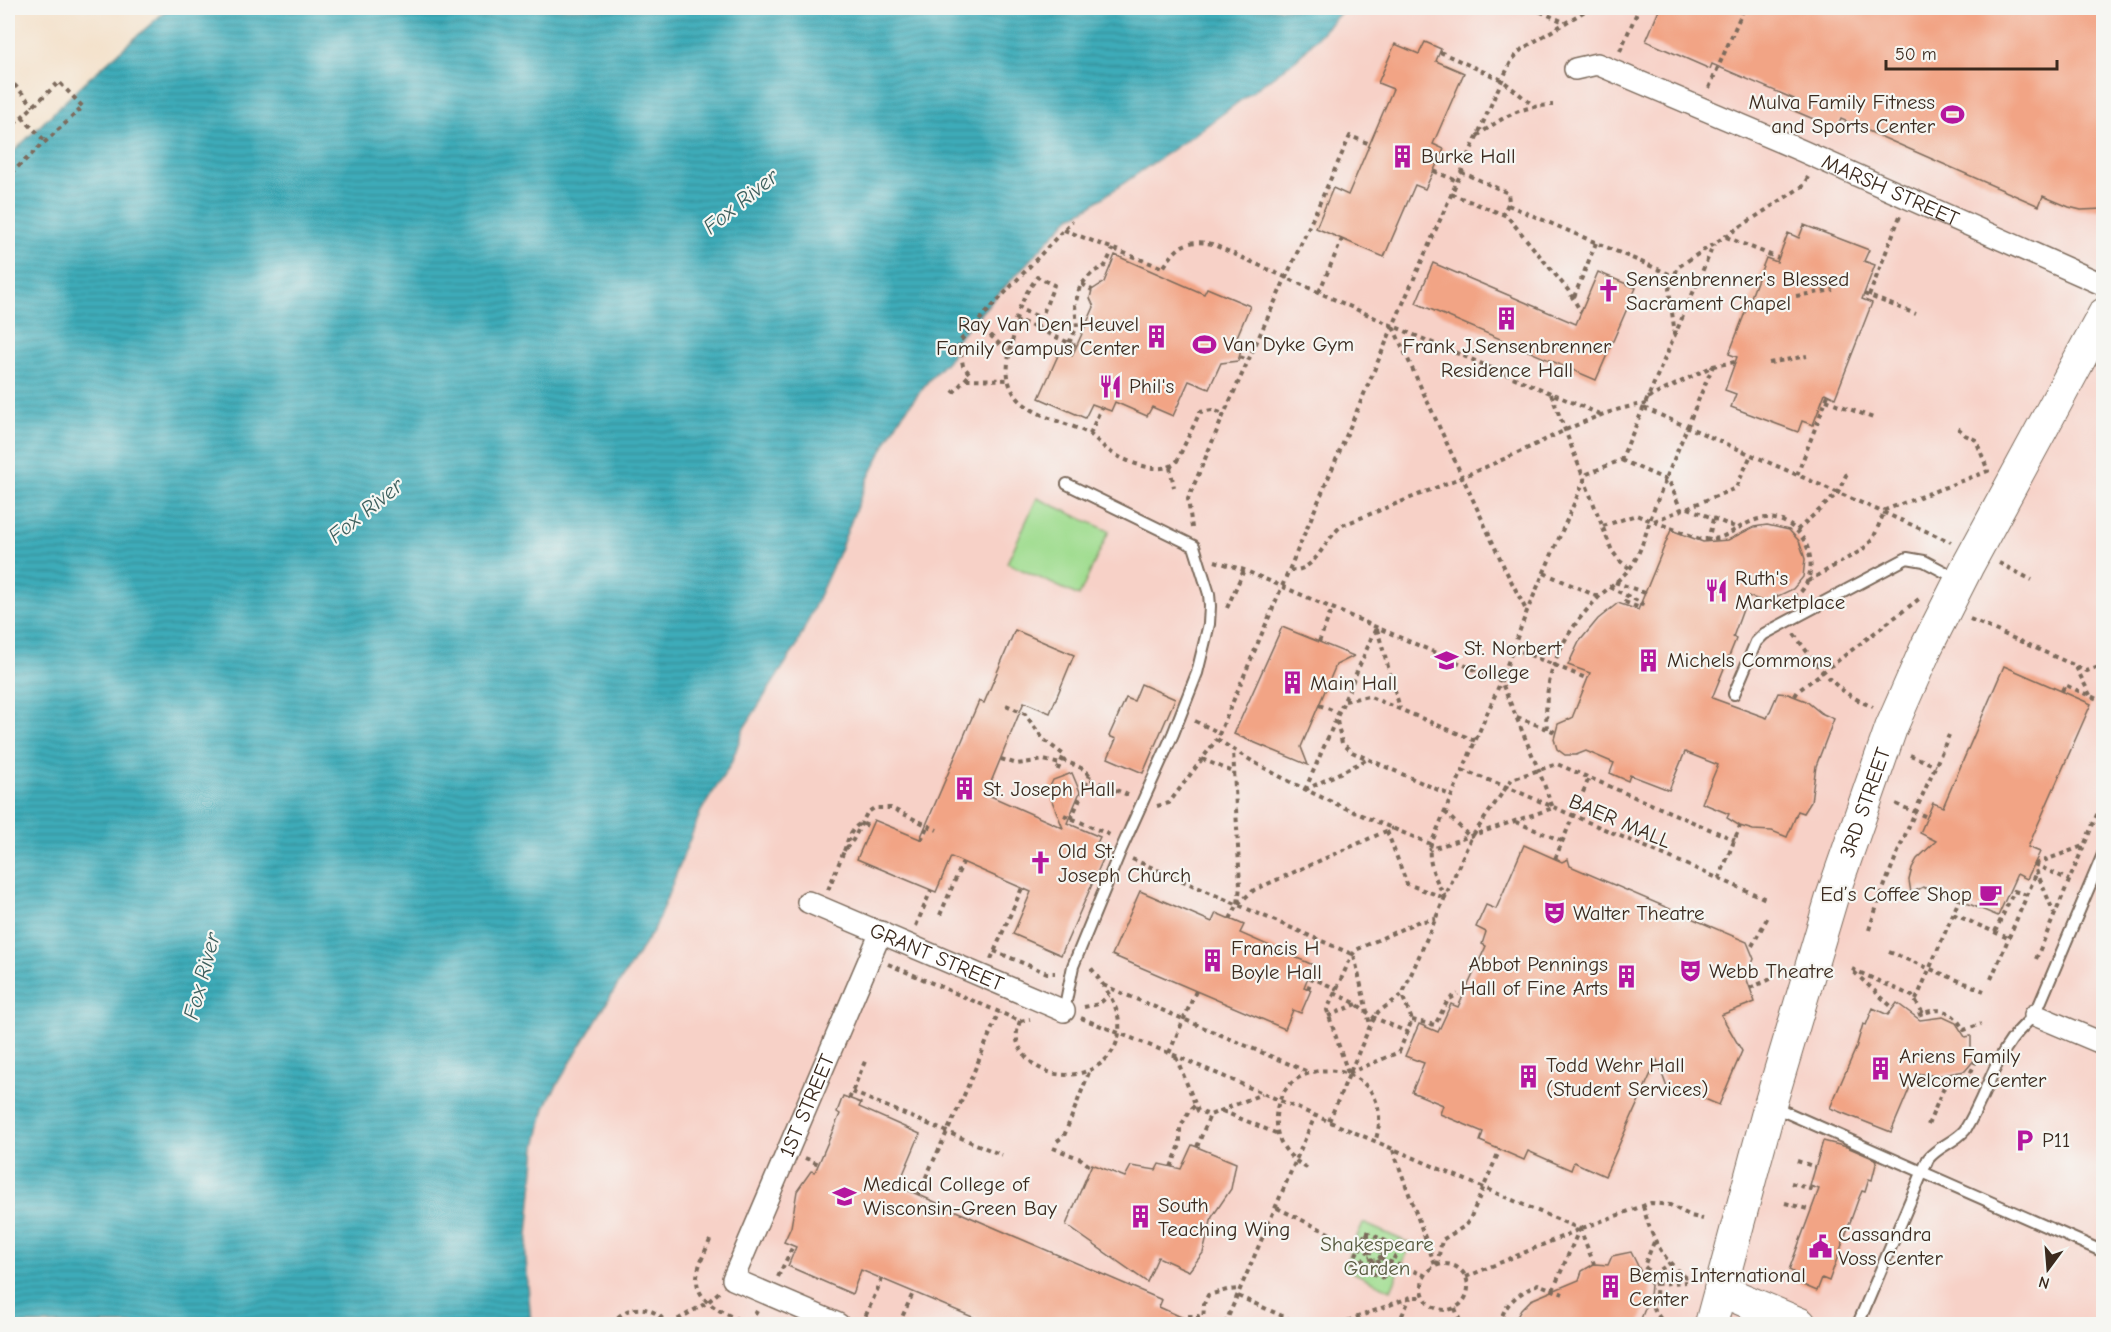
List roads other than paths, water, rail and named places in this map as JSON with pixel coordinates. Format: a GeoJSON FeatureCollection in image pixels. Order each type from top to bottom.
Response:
{"type":"FeatureCollection","features":[{"type":"Feature","properties":{"kind":"main road","name":"3RD STREET"},"geometry":{"type":"LineString","coordinates":[[1711,1324],[1770,1105],[1832,897],[1896,716],[1960,580],[2103,314]]}},
{"type":"Feature","properties":{"kind":"main road"},"geometry":{"type":"LineString","coordinates":[[1720,1290],[1800,1324]]}},
{"type":"Feature","properties":{"kind":"street","name":"MARSH STREET"},"geometry":{"type":"LineString","coordinates":[[1575,69],[1597,64],[1817,158],[2103,285]]}},
{"type":"Feature","properties":{"kind":"street","name":"GRANT STREET"},"geometry":{"type":"LineString","coordinates":[[815,905],[1064,1011]]}},
{"type":"Feature","properties":{"kind":"street","name":"1ST STREET"},"geometry":{"type":"LineString","coordinates":[[838,1324],[733,1279],[881,932]]}},
{"type":"Feature","properties":{"kind":"street"},"geometry":{"type":"LineString","coordinates":[[2035,1015],[2103,1044]]}},
{"type":"Feature","properties":{"kind":"lane"},"geometry":{"type":"LineString","coordinates":[[1064,1011],[1073,966],[1119,854],[1189,697],[1209,624],[1209,594],[1195,551],[1067,484]]}},
{"type":"Feature","properties":{"kind":"lane"},"geometry":{"type":"LineString","coordinates":[[1734,694],[1756,642],[1764,634],[1907,558],[1924,561],[1960,580]]}},
{"type":"Feature","properties":{"kind":"lane"},"geometry":{"type":"LineString","coordinates":[[1858,1324],[1922,1171],[1934,1152],[1952,1143],[1965,1130],[2002,1052],[2019,1028],[2035,1015],[2103,852]]}},
{"type":"Feature","properties":{"kind":"lane"},"geometry":{"type":"LineString","coordinates":[[1770,1105],[2103,1252]]}},
{"type":"Feature","properties":{"kind":"water","name":"Fox River"},"geometry":{"type":"Polygon","coordinates":[[[169,8],[1345,8],[1298,58],[1198,132],[1089,207],[1069,218],[952,344],[952,356],[929,380],[900,418],[866,483],[840,550],[796,647],[744,728],[731,764],[701,811],[655,928],[612,994],[545,1108],[536,1147],[526,1258],[531,1324],[8,1324],[8,157],[86,81],[169,8]]]}},
{"type":"Feature","properties":{"kind":"place","name":"Mulva Family Fitness and Sports Center"},"geometry":{"type":"Point","coordinates":[1953,114]}},
{"type":"Feature","properties":{"kind":"place","name":"Burke Hall"},"geometry":{"type":"Point","coordinates":[1403,156]}},
{"type":"Feature","properties":{"kind":"place","name":"Sensenbrenner's Blessed Sacrament Chapel"},"geometry":{"type":"Point","coordinates":[1608,291]}},
{"type":"Feature","properties":{"kind":"place","name":"Frank J.Sensenbrenner Residence Hall"},"geometry":{"type":"Point","coordinates":[1507,318]}},
{"type":"Feature","properties":{"kind":"place","name":"Ray Van Den Heuvel Family Campus Center"},"geometry":{"type":"Point","coordinates":[1157,336]}},
{"type":"Feature","properties":{"kind":"place","name":"Van Dyke Gym"},"geometry":{"type":"Point","coordinates":[1205,344]}},
{"type":"Feature","properties":{"kind":"place","name":"Phil's"},"geometry":{"type":"Point","coordinates":[1111,386]}},
{"type":"Feature","properties":{"kind":"place","name":"Ruth's Marketplace"},"geometry":{"type":"Point","coordinates":[1717,590]}},
{"type":"Feature","properties":{"kind":"place","name":"St. Norbert College"},"geometry":{"type":"Point","coordinates":[1446,660]}},
{"type":"Feature","properties":{"kind":"place","name":"Michels Commons"},"geometry":{"type":"Point","coordinates":[1649,660]}},
{"type":"Feature","properties":{"kind":"place","name":"Main Hall"},"geometry":{"type":"Point","coordinates":[1292,683]}},
{"type":"Feature","properties":{"kind":"place","name":"St. Joseph Hall"},"geometry":{"type":"Point","coordinates":[965,789]}},
{"type":"Feature","properties":{"kind":"place","name":"Old St. Joseph Church"},"geometry":{"type":"Point","coordinates":[1040,863]}},
{"type":"Feature","properties":{"kind":"place","name":"Ed’s Coffee Shop"},"geometry":{"type":"Point","coordinates":[1990,894]}},
{"type":"Feature","properties":{"kind":"place","name":"Walter Theatre"},"geometry":{"type":"Point","coordinates":[1555,913]}},
{"type":"Feature","properties":{"kind":"place","name":"Francis H Boyle Hall"},"geometry":{"type":"Point","coordinates":[1213,960]}},
{"type":"Feature","properties":{"kind":"place","name":"Webb Theatre"},"geometry":{"type":"Point","coordinates":[1691,971]}},
{"type":"Feature","properties":{"kind":"place","name":"Abbot Pennings Hall of Fine Arts"},"geometry":{"type":"Point","coordinates":[1626,976]}},
{"type":"Feature","properties":{"kind":"place","name":"Ariens Family Welcome Center"},"geometry":{"type":"Point","coordinates":[1881,1068]}},
{"type":"Feature","properties":{"kind":"place","name":"Todd Wehr Hall (Student Services)"},"geometry":{"type":"Point","coordinates":[1528,1077]}},
{"type":"Feature","properties":{"kind":"place","name":"P11"},"geometry":{"type":"Point","coordinates":[2024,1140]}},
{"type":"Feature","properties":{"kind":"place","name":"Medical College of Wisconsin-Green Bay"},"geometry":{"type":"Point","coordinates":[845,1196]}},
{"type":"Feature","properties":{"kind":"place","name":"South Teaching Wing"},"geometry":{"type":"Point","coordinates":[1140,1217]}},
{"type":"Feature","properties":{"kind":"place","name":"Cassandra Voss Center"},"geometry":{"type":"Point","coordinates":[1820,1246]}},
{"type":"Feature","properties":{"kind":"place","name":"Bemis International Center"},"geometry":{"type":"Point","coordinates":[1611,1287]}},
{"type":"Feature","properties":{"kind":"park label","name":"Shakespeare Garden"},"geometry":{"type":"Point","coordinates":[1377,1256]}}]}
